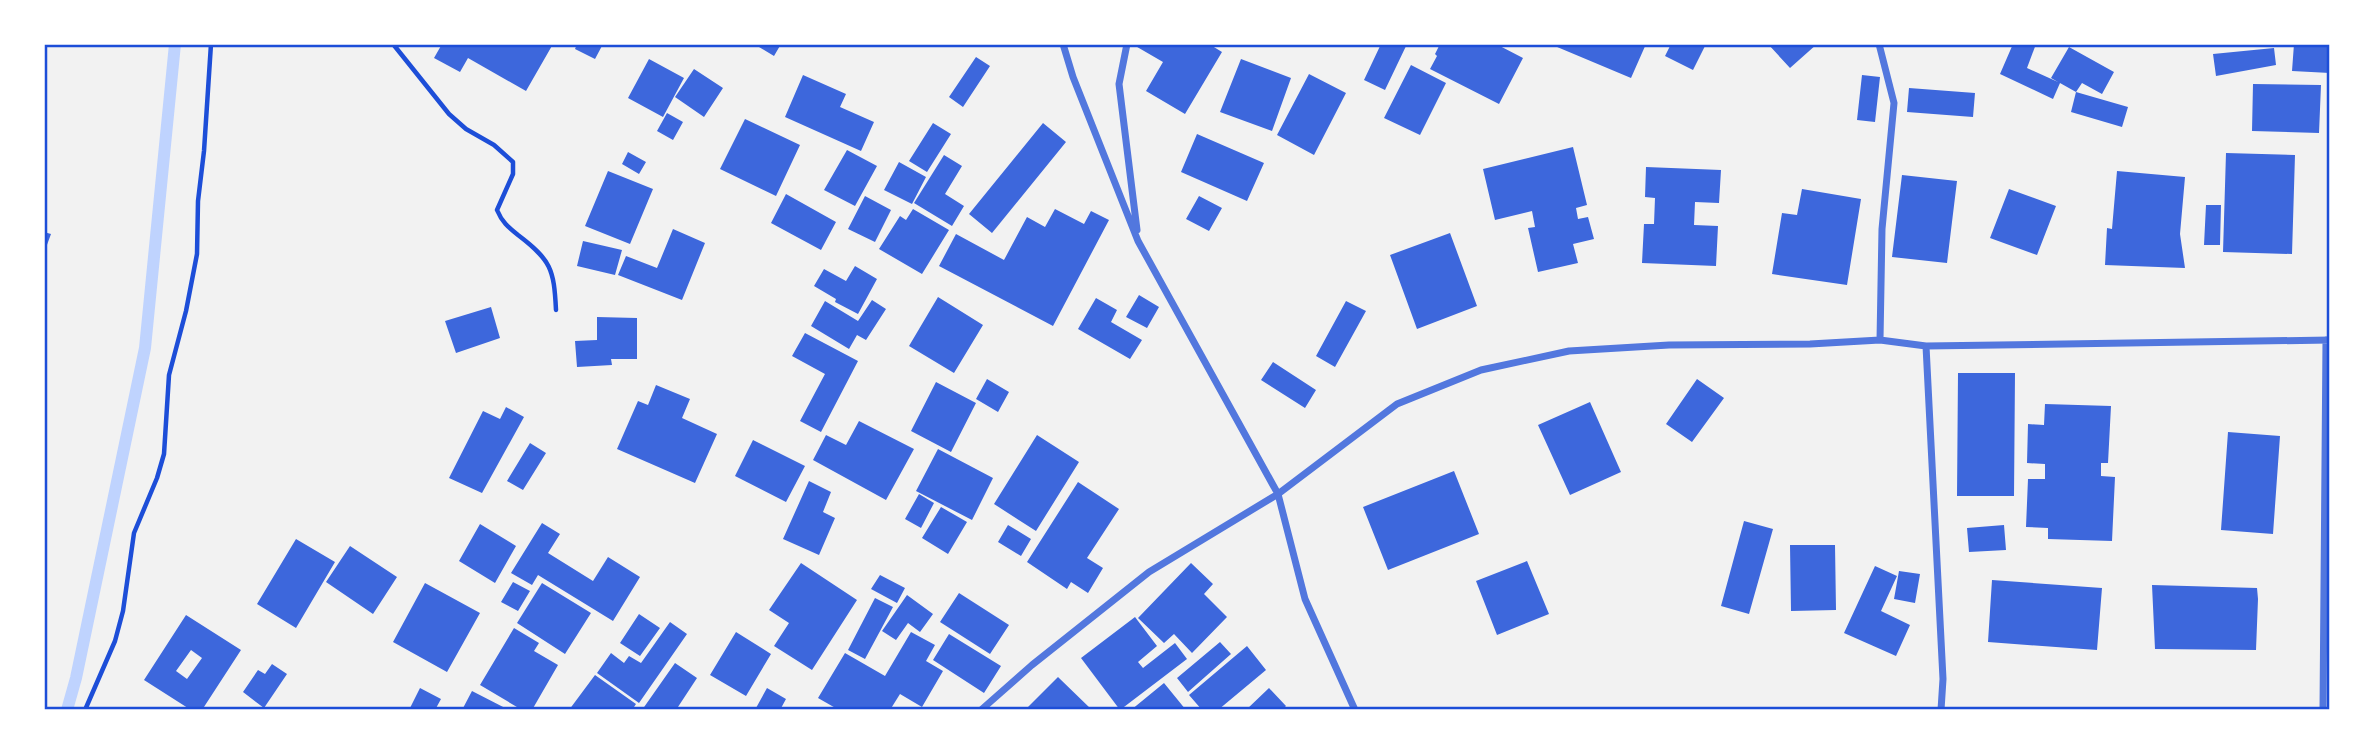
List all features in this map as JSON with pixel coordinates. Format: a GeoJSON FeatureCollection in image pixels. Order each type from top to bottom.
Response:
{"type":"FeatureCollection","features":[{"type":"Feature","properties":{"kind":"street"},"geometry":{"type":"LineString","coordinates":[[1062,44],[1138,242],[1278,494],[1305,599],[1355,710]]}},
{"type":"Feature","properties":{"kind":"street"},"geometry":{"type":"LineString","coordinates":[[1127,44],[1119,84],[1138,242]]}},
{"type":"Feature","properties":{"kind":"street"},"geometry":{"type":"LineString","coordinates":[[1880,44],[1894,103],[1882,229],[1880,340]]}},
{"type":"Feature","properties":{"kind":"street"},"geometry":{"type":"LineString","coordinates":[[981,710],[1032,665],[1149,572],[1278,494],[1396,404],[1481,370],[1569,351],[1669,345],[1810,344],[1880,340],[1926,346],[2328,340],[2323,710]]}},
{"type":"Feature","properties":{"kind":"street"},"geometry":{"type":"LineString","coordinates":[[1926,346],[1943,679],[1941,710]]}},
{"type":"Feature","properties":{"kind":"path"},"geometry":{"type":"LineString","coordinates":[[85,710],[115,642],[125,601],[134,533],[164,454],[169,375],[186,312],[197,254],[198,201],[211,44]]}},
{"type":"Feature","properties":{"kind":"path"},"geometry":{"type":"LineString","coordinates":[[393,44],[449,114],[466,129],[494,145],[513,162],[513,174],[496,210],[502,222],[542,254],[555,283],[556,310]]}},
{"type":"Feature","properties":{"kind":"building"},"geometry":{"type":"Polygon","coordinates":[[[442,44],[553,44],[526,91],[468,58],[460,72],[434,58],[442,44]]]}},
{"type":"Feature","properties":{"kind":"building"},"geometry":{"type":"Polygon","coordinates":[[[577,44],[603,44],[595,59],[575,49],[577,44]]]}},
{"type":"Feature","properties":{"kind":"building"},"geometry":{"type":"Polygon","coordinates":[[[754,44],[781,44],[774,56],[754,44]]]}},
{"type":"Feature","properties":{"kind":"building"},"geometry":{"type":"Polygon","coordinates":[[[1132,44],[1209,44],[1222,52],[1185,114],[1146,91],[1163,62],[1132,44]]]}},
{"type":"Feature","properties":{"kind":"building"},"geometry":{"type":"Polygon","coordinates":[[[1381,44],[1407,44],[1385,90],[1364,80],[1381,44]]]}},
{"type":"Feature","properties":{"kind":"building"},"geometry":{"type":"Polygon","coordinates":[[[1440,44],[1496,44],[1523,58],[1499,104],[1430,69],[1440,44]]]}},
{"type":"Feature","properties":{"kind":"building"},"geometry":{"type":"Polygon","coordinates":[[[1550,44],[1646,44],[1631,78],[1550,44]]]}},
{"type":"Feature","properties":{"kind":"building"},"geometry":{"type":"Polygon","coordinates":[[[1671,44],[1706,44],[1693,70],[1665,56],[1671,44]]]}},
{"type":"Feature","properties":{"kind":"building"},"geometry":{"type":"Polygon","coordinates":[[[1768,44],[1817,44],[1790,68],[1768,44]]]}},
{"type":"Feature","properties":{"kind":"building"},"geometry":{"type":"Polygon","coordinates":[[[2013,44],[2036,44],[2027,68],[2058,82],[2051,78],[2069,47],[2114,72],[2102,94],[2082,83],[2076,92],[2060,83],[2053,99],[2000,74],[2013,44]]]}},
{"type":"Feature","properties":{"kind":"building"},"geometry":{"type":"Polygon","coordinates":[[[2294,44],[2330,44],[2330,73],[2292,71],[2294,44]]]}},
{"type":"Feature","properties":{"kind":"building"},"geometry":{"type":"Polygon","coordinates":[[[2274,48],[2276,65],[2216,76],[2213,54],[2274,48]]]}},
{"type":"Feature","properties":{"kind":"building"},"geometry":{"type":"Polygon","coordinates":[[[976,57],[990,66],[963,107],[949,97],[976,57]]]}},
{"type":"Feature","properties":{"kind":"building"},"geometry":{"type":"Polygon","coordinates":[[[649,59],[684,78],[663,117],[628,98],[649,59]]]}},
{"type":"Feature","properties":{"kind":"building"},"geometry":{"type":"Polygon","coordinates":[[[1241,59],[1291,78],[1272,131],[1220,112],[1241,59]]]}},
{"type":"Feature","properties":{"kind":"building"},"geometry":{"type":"Polygon","coordinates":[[[1411,65],[1446,83],[1420,135],[1384,118],[1411,65]]]}},
{"type":"Feature","properties":{"kind":"building"},"geometry":{"type":"Polygon","coordinates":[[[694,69],[723,88],[704,117],[675,97],[694,69]]]}},
{"type":"Feature","properties":{"kind":"building"},"geometry":{"type":"Polygon","coordinates":[[[1309,74],[1346,93],[1314,155],[1277,135],[1309,74]]]}},
{"type":"Feature","properties":{"kind":"building"},"geometry":{"type":"Polygon","coordinates":[[[803,75],[846,94],[840,107],[874,122],[861,151],[785,117],[803,75]]]}},
{"type":"Feature","properties":{"kind":"building"},"geometry":{"type":"Polygon","coordinates":[[[1862,75],[1880,77],[1875,122],[1857,120],[1862,75]]]}},
{"type":"Feature","properties":{"kind":"building"},"geometry":{"type":"Polygon","coordinates":[[[2253,84],[2321,85],[2319,133],[2252,131],[2253,84]]]}},
{"type":"Feature","properties":{"kind":"building"},"geometry":{"type":"Polygon","coordinates":[[[1909,88],[1975,93],[1973,117],[1907,112],[1909,88]]]}},
{"type":"Feature","properties":{"kind":"building"},"geometry":{"type":"Polygon","coordinates":[[[2076,92],[2128,107],[2122,127],[2071,112],[2076,92]]]}},
{"type":"Feature","properties":{"kind":"building"},"geometry":{"type":"Polygon","coordinates":[[[667,113],[683,122],[673,140],[657,131],[667,113]]]}},
{"type":"Feature","properties":{"kind":"building"},"geometry":{"type":"Polygon","coordinates":[[[745,119],[800,145],[776,196],[720,169],[745,119]]]}},
{"type":"Feature","properties":{"kind":"building"},"geometry":{"type":"Polygon","coordinates":[[[933,123],[951,134],[927,172],[909,161],[933,123]]]}},
{"type":"Feature","properties":{"kind":"building"},"geometry":{"type":"Polygon","coordinates":[[[1043,123],[1066,142],[992,233],[969,214],[1043,123]]]}},
{"type":"Feature","properties":{"kind":"building"},"geometry":{"type":"Polygon","coordinates":[[[1197,134],[1264,163],[1247,201],[1181,172],[1197,134]]]}},
{"type":"Feature","properties":{"kind":"building"},"geometry":{"type":"Polygon","coordinates":[[[1573,147],[1587,205],[1576,208],[1578,219],[1588,217],[1594,239],[1573,244],[1578,263],[1538,272],[1528,228],[1535,227],[1532,211],[1495,220],[1483,169],[1573,147]]]}},
{"type":"Feature","properties":{"kind":"building"},"geometry":{"type":"Polygon","coordinates":[[[847,150],[877,166],[855,206],[824,190],[847,150]]]}},
{"type":"Feature","properties":{"kind":"building"},"geometry":{"type":"Polygon","coordinates":[[[628,152],[646,162],[639,174],[622,164],[628,152]]]}},
{"type":"Feature","properties":{"kind":"building"},"geometry":{"type":"Polygon","coordinates":[[[2226,153],[2295,155],[2292,254],[2223,252],[2226,153]]]}},
{"type":"Feature","properties":{"kind":"building"},"geometry":{"type":"Polygon","coordinates":[[[944,155],[962,166],[945,194],[964,206],[952,226],[914,203],[944,155]]]}},
{"type":"Feature","properties":{"kind":"building"},"geometry":{"type":"Polygon","coordinates":[[[899,162],[926,177],[912,204],[884,190],[899,162]]]}},
{"type":"Feature","properties":{"kind":"building"},"geometry":{"type":"Polygon","coordinates":[[[1646,167],[1721,170],[1719,203],[1695,202],[1694,225],[1718,226],[1716,266],[1642,263],[1644,224],[1654,224],[1655,198],[1645,197],[1646,167]]]}},
{"type":"Feature","properties":{"kind":"building"},"geometry":{"type":"Polygon","coordinates":[[[608,171],[653,189],[630,244],[585,226],[608,171]]]}},
{"type":"Feature","properties":{"kind":"building"},"geometry":{"type":"Polygon","coordinates":[[[2117,171],[2185,177],[2180,234],[2185,268],[2105,265],[2107,228],[2112,229],[2117,171]]]}},
{"type":"Feature","properties":{"kind":"building"},"geometry":{"type":"Polygon","coordinates":[[[1902,175],[1957,181],[1947,263],[1892,257],[1902,175]]]}},
{"type":"Feature","properties":{"kind":"building"},"geometry":{"type":"Polygon","coordinates":[[[1802,189],[1861,199],[1847,285],[1772,274],[1782,213],[1797,215],[1802,189]]]}},
{"type":"Feature","properties":{"kind":"building"},"geometry":{"type":"Polygon","coordinates":[[[2009,189],[2056,206],[2037,255],[1990,238],[2009,189]]]}},
{"type":"Feature","properties":{"kind":"building"},"geometry":{"type":"Polygon","coordinates":[[[786,194],[836,222],[821,250],[771,223],[786,194]]]}},
{"type":"Feature","properties":{"kind":"building"},"geometry":{"type":"Polygon","coordinates":[[[865,196],[891,210],[875,242],[848,229],[865,196]]]}},
{"type":"Feature","properties":{"kind":"building"},"geometry":{"type":"Polygon","coordinates":[[[1199,196],[1222,208],[1209,231],[1186,219],[1199,196]]]}},
{"type":"Feature","properties":{"kind":"building"},"geometry":{"type":"Polygon","coordinates":[[[2206,205],[2221,205],[2220,245],[2204,245],[2206,205]]]}},
{"type":"Feature","properties":{"kind":"building"},"geometry":{"type":"Polygon","coordinates":[[[913,209],[949,230],[922,274],[879,249],[900,216],[906,220],[913,209]]]}},
{"type":"Feature","properties":{"kind":"building"},"geometry":{"type":"Polygon","coordinates":[[[1055,209],[1084,224],[1091,211],[1109,220],[1053,326],[939,266],[956,234],[1004,260],[1027,217],[1045,227],[1055,209]]]}},
{"type":"Feature","properties":{"kind":"building"},"geometry":{"type":"Polygon","coordinates":[[[673,229],[705,243],[682,300],[618,275],[626,256],[657,268],[673,229]]]}},
{"type":"Feature","properties":{"kind":"building"},"geometry":{"type":"Polygon","coordinates":[[[44,232],[51,234],[44,253],[44,232]]]}},
{"type":"Feature","properties":{"kind":"building"},"geometry":{"type":"Polygon","coordinates":[[[1450,233],[1477,306],[1417,329],[1390,255],[1450,233]]]}},
{"type":"Feature","properties":{"kind":"building"},"geometry":{"type":"Polygon","coordinates":[[[583,241],[622,250],[615,275],[577,266],[583,241]]]}},
{"type":"Feature","properties":{"kind":"building"},"geometry":{"type":"Polygon","coordinates":[[[855,266],[877,279],[858,314],[835,302],[836,299],[814,286],[824,269],[846,281],[855,266]]]}},
{"type":"Feature","properties":{"kind":"building"},"geometry":{"type":"Polygon","coordinates":[[[1139,295],[1159,307],[1147,328],[1126,317],[1139,295]]]}},
{"type":"Feature","properties":{"kind":"building"},"geometry":{"type":"Polygon","coordinates":[[[938,297],[983,325],[954,373],[909,346],[938,297]]]}},
{"type":"Feature","properties":{"kind":"building"},"geometry":{"type":"Polygon","coordinates":[[[1096,298],[1117,310],[1111,322],[1142,340],[1130,359],[1078,329],[1096,298]]]}},
{"type":"Feature","properties":{"kind":"building"},"geometry":{"type":"Polygon","coordinates":[[[872,300],[886,309],[866,340],[857,335],[849,349],[811,326],[825,301],[858,321],[872,300]]]}},
{"type":"Feature","properties":{"kind":"building"},"geometry":{"type":"Polygon","coordinates":[[[1346,301],[1366,311],[1335,367],[1316,356],[1346,301]]]}},
{"type":"Feature","properties":{"kind":"building"},"geometry":{"type":"Polygon","coordinates":[[[491,307],[500,338],[456,353],[445,321],[491,307]]]}},
{"type":"Feature","properties":{"kind":"building"},"geometry":{"type":"Polygon","coordinates":[[[597,317],[637,318],[637,359],[611,359],[612,365],[577,367],[575,341],[597,340],[597,317]]]}},
{"type":"Feature","properties":{"kind":"building"},"geometry":{"type":"Polygon","coordinates":[[[805,333],[858,361],[821,432],[800,421],[825,374],[792,356],[805,333]]]}},
{"type":"Feature","properties":{"kind":"building"},"geometry":{"type":"Polygon","coordinates":[[[1273,362],[1316,390],[1305,408],[1261,380],[1273,362]]]}},
{"type":"Feature","properties":{"kind":"building"},"geometry":{"type":"Polygon","coordinates":[[[1958,373],[2015,373],[2014,496],[1957,496],[1958,373]]]}},
{"type":"Feature","properties":{"kind":"building"},"geometry":{"type":"Polygon","coordinates":[[[987,379],[1009,392],[998,412],[976,399],[987,379]]]}},
{"type":"Feature","properties":{"kind":"building"},"geometry":{"type":"Polygon","coordinates":[[[1697,379],[1724,398],[1692,442],[1666,424],[1697,379]]]}},
{"type":"Feature","properties":{"kind":"building"},"geometry":{"type":"Polygon","coordinates":[[[936,382],[976,403],[951,452],[911,431],[936,382]]]}},
{"type":"Feature","properties":{"kind":"building"},"geometry":{"type":"Polygon","coordinates":[[[656,385],[690,399],[682,418],[717,434],[695,483],[617,449],[638,401],[648,405],[656,385]]]}},
{"type":"Feature","properties":{"kind":"building"},"geometry":{"type":"Polygon","coordinates":[[[1590,402],[1621,472],[1570,495],[1538,425],[1590,402]]]}},
{"type":"Feature","properties":{"kind":"building"},"geometry":{"type":"Polygon","coordinates":[[[2045,404],[2111,406],[2108,463],[2101,463],[2101,476],[2115,477],[2112,541],[2048,539],[2048,528],[2026,527],[2028,479],[2045,479],[2045,464],[2027,463],[2028,424],[2044,425],[2045,404]]]}},
{"type":"Feature","properties":{"kind":"building"},"geometry":{"type":"Polygon","coordinates":[[[506,407],[524,417],[482,493],[449,478],[483,411],[500,419],[506,407]]]}},
{"type":"Feature","properties":{"kind":"building"},"geometry":{"type":"Polygon","coordinates":[[[859,421],[914,449],[886,500],[813,460],[826,435],[846,445],[859,421]]]}},
{"type":"Feature","properties":{"kind":"building"},"geometry":{"type":"Polygon","coordinates":[[[2228,432],[2280,436],[2273,534],[2221,530],[2228,432]]]}},
{"type":"Feature","properties":{"kind":"building"},"geometry":{"type":"Polygon","coordinates":[[[1037,435],[1079,462],[1036,531],[994,504],[1037,435]]]}},
{"type":"Feature","properties":{"kind":"building"},"geometry":{"type":"Polygon","coordinates":[[[753,440],[805,466],[786,502],[735,476],[753,440]]]}},
{"type":"Feature","properties":{"kind":"building"},"geometry":{"type":"Polygon","coordinates":[[[530,443],[546,453],[523,490],[507,481],[530,443]]]}},
{"type":"Feature","properties":{"kind":"building"},"geometry":{"type":"Polygon","coordinates":[[[938,449],[993,478],[972,520],[916,491],[938,449]]]}},
{"type":"Feature","properties":{"kind":"building"},"geometry":{"type":"Polygon","coordinates":[[[1454,471],[1479,534],[1388,570],[1363,507],[1454,471]]]}},
{"type":"Feature","properties":{"kind":"building"},"geometry":{"type":"Polygon","coordinates":[[[809,481],[831,492],[823,512],[835,518],[819,555],[783,539],[809,481]]]}},
{"type":"Feature","properties":{"kind":"building"},"geometry":{"type":"Polygon","coordinates":[[[1078,482],[1119,509],[1087,558],[1103,568],[1088,593],[1071,582],[1067,589],[1027,562],[1078,482]]]}},
{"type":"Feature","properties":{"kind":"building"},"geometry":{"type":"Polygon","coordinates":[[[919,494],[934,503],[921,528],[905,519],[919,494]]]}},
{"type":"Feature","properties":{"kind":"building"},"geometry":{"type":"Polygon","coordinates":[[[941,507],[967,522],[948,554],[922,538],[941,507]]]}},
{"type":"Feature","properties":{"kind":"building"},"geometry":{"type":"Polygon","coordinates":[[[1744,521],[1773,529],[1749,614],[1721,606],[1744,521]]]}},
{"type":"Feature","properties":{"kind":"building"},"geometry":{"type":"Polygon","coordinates":[[[542,523],[560,534],[548,553],[593,581],[608,557],[640,577],[613,621],[538,575],[532,585],[511,573],[542,523]]]}},
{"type":"Feature","properties":{"kind":"building"},"geometry":{"type":"Polygon","coordinates":[[[480,524],[516,546],[495,583],[459,561],[480,524]]]}},
{"type":"Feature","properties":{"kind":"building"},"geometry":{"type":"Polygon","coordinates":[[[1008,525],[1031,539],[1021,556],[998,542],[1008,525]]]}},
{"type":"Feature","properties":{"kind":"building"},"geometry":{"type":"Polygon","coordinates":[[[2004,525],[2006,550],[1969,552],[1967,528],[2004,525]]]}},
{"type":"Feature","properties":{"kind":"building"},"geometry":{"type":"Polygon","coordinates":[[[296,539],[335,562],[296,628],[257,604],[296,539]]]}},
{"type":"Feature","properties":{"kind":"building"},"geometry":{"type":"Polygon","coordinates":[[[1790,545],[1835,545],[1836,610],[1791,611],[1790,545]]]}},
{"type":"Feature","properties":{"kind":"building"},"geometry":{"type":"Polygon","coordinates":[[[350,546],[397,577],[373,614],[326,582],[350,546]]]}},
{"type":"Feature","properties":{"kind":"building"},"geometry":{"type":"Polygon","coordinates":[[[1527,561],[1549,614],[1497,635],[1476,581],[1527,561]]]}},
{"type":"Feature","properties":{"kind":"building"},"geometry":{"type":"Polygon","coordinates":[[[801,563],[857,600],[812,670],[774,646],[789,623],[769,610],[801,563]]]}},
{"type":"Feature","properties":{"kind":"building"},"geometry":{"type":"Polygon","coordinates":[[[1191,563],[1213,584],[1204,594],[1227,617],[1192,653],[1174,634],[1164,643],[1138,618],[1191,563]]]}},
{"type":"Feature","properties":{"kind":"building"},"geometry":{"type":"Polygon","coordinates":[[[1875,566],[1897,576],[1881,611],[1910,625],[1896,656],[1844,633],[1875,566]]]}},
{"type":"Feature","properties":{"kind":"building"},"geometry":{"type":"Polygon","coordinates":[[[1899,571],[1920,574],[1915,603],[1894,599],[1899,571]]]}},
{"type":"Feature","properties":{"kind":"building"},"geometry":{"type":"Polygon","coordinates":[[[880,575],[905,588],[897,603],[871,589],[880,575]]]}},
{"type":"Feature","properties":{"kind":"building"},"geometry":{"type":"Polygon","coordinates":[[[1992,580],[2102,588],[2097,650],[1988,642],[1992,580]]]}},
{"type":"Feature","properties":{"kind":"building"},"geometry":{"type":"Polygon","coordinates":[[[513,582],[530,591],[518,611],[501,602],[513,582]]]}},
{"type":"Feature","properties":{"kind":"building"},"geometry":{"type":"Polygon","coordinates":[[[425,583],[480,613],[447,672],[393,642],[425,583]]]}},
{"type":"Feature","properties":{"kind":"building"},"geometry":{"type":"Polygon","coordinates":[[[542,583],[591,613],[565,654],[517,623],[542,583]]]}},
{"type":"Feature","properties":{"kind":"building"},"geometry":{"type":"Polygon","coordinates":[[[2152,585],[2257,588],[2256,650],[2155,649],[2152,585]]]}},
{"type":"Feature","properties":{"kind":"building"},"geometry":{"type":"Polygon","coordinates":[[[959,593],[1009,625],[990,654],[940,622],[959,593]]]}},
{"type":"Feature","properties":{"kind":"building"},"geometry":{"type":"Polygon","coordinates":[[[907,595],[933,614],[920,632],[908,623],[896,640],[882,631],[907,595]]]}},
{"type":"Feature","properties":{"kind":"building"},"geometry":{"type":"Polygon","coordinates":[[[875,598],[893,607],[865,659],[848,650],[875,598]]]}},
{"type":"Feature","properties":{"kind":"building"},"geometry":{"type":"Polygon","coordinates":[[[639,614],[660,628],[640,656],[620,643],[639,614]]]}},
{"type":"Feature","properties":{"kind":"building"},"geometry":{"type":"Polygon","coordinates":[[[186,615],[241,650],[202,710],[191,710],[144,680],[186,615]],[[191,650],[176,671],[187,679],[202,658],[191,650]]]}},
{"type":"Feature","properties":{"kind":"building"},"geometry":{"type":"Polygon","coordinates":[[[1135,617],[1157,646],[1138,662],[1143,668],[1175,643],[1187,659],[1120,710],[1081,658],[1135,617]]]}},
{"type":"Feature","properties":{"kind":"building"},"geometry":{"type":"Polygon","coordinates":[[[670,622],[687,634],[639,703],[597,673],[611,653],[624,663],[629,656],[641,663],[670,622]]]}},
{"type":"Feature","properties":{"kind":"building"},"geometry":{"type":"Polygon","coordinates":[[[514,628],[539,643],[534,651],[558,665],[532,710],[522,710],[480,685],[514,628]]]}},
{"type":"Feature","properties":{"kind":"building"},"geometry":{"type":"Polygon","coordinates":[[[736,632],[771,654],[746,696],[710,675],[736,632]]]}},
{"type":"Feature","properties":{"kind":"building"},"geometry":{"type":"Polygon","coordinates":[[[911,632],[935,645],[926,661],[943,671],[922,707],[900,694],[890,710],[839,710],[818,698],[845,653],[885,676],[911,632]]]}},
{"type":"Feature","properties":{"kind":"building"},"geometry":{"type":"Polygon","coordinates":[[[949,634],[1001,666],[984,693],[933,660],[949,634]]]}},
{"type":"Feature","properties":{"kind":"building"},"geometry":{"type":"Polygon","coordinates":[[[1220,642],[1231,654],[1188,692],[1177,678],[1220,642]]]}},
{"type":"Feature","properties":{"kind":"building"},"geometry":{"type":"Polygon","coordinates":[[[1247,646],[1266,670],[1218,710],[1202,710],[1189,695],[1247,646]]]}},
{"type":"Feature","properties":{"kind":"building"},"geometry":{"type":"Polygon","coordinates":[[[675,663],[697,678],[676,710],[642,710],[675,663]]]}},
{"type":"Feature","properties":{"kind":"building"},"geometry":{"type":"Polygon","coordinates":[[[272,664],[287,674],[264,708],[243,692],[258,670],[265,674],[272,664]]]}},
{"type":"Feature","properties":{"kind":"building"},"geometry":{"type":"Polygon","coordinates":[[[595,675],[636,704],[632,710],[569,710],[595,675]]]}},
{"type":"Feature","properties":{"kind":"building"},"geometry":{"type":"Polygon","coordinates":[[[1058,677],[1092,710],[1025,710],[1058,677]]]}},
{"type":"Feature","properties":{"kind":"building"},"geometry":{"type":"Polygon","coordinates":[[[1164,683],[1186,710],[1131,710],[1164,683]]]}},
{"type":"Feature","properties":{"kind":"building"},"geometry":{"type":"Polygon","coordinates":[[[420,688],[441,699],[435,710],[409,710],[420,688]]]}},
{"type":"Feature","properties":{"kind":"building"},"geometry":{"type":"Polygon","coordinates":[[[767,688],[786,699],[780,710],[756,708],[767,688]]]}},
{"type":"Feature","properties":{"kind":"building"},"geometry":{"type":"Polygon","coordinates":[[[1269,688],[1286,706],[1282,710],[1246,710],[1269,688]]]}},
{"type":"Feature","properties":{"kind":"building"},"geometry":{"type":"Polygon","coordinates":[[[472,691],[509,710],[462,710],[472,691]]]}},
{"type":"Feature","properties":{"kind":"waterway"},"geometry":{"type":"LineString","coordinates":[[67,710],[145,348],[175,44]]}}]}
